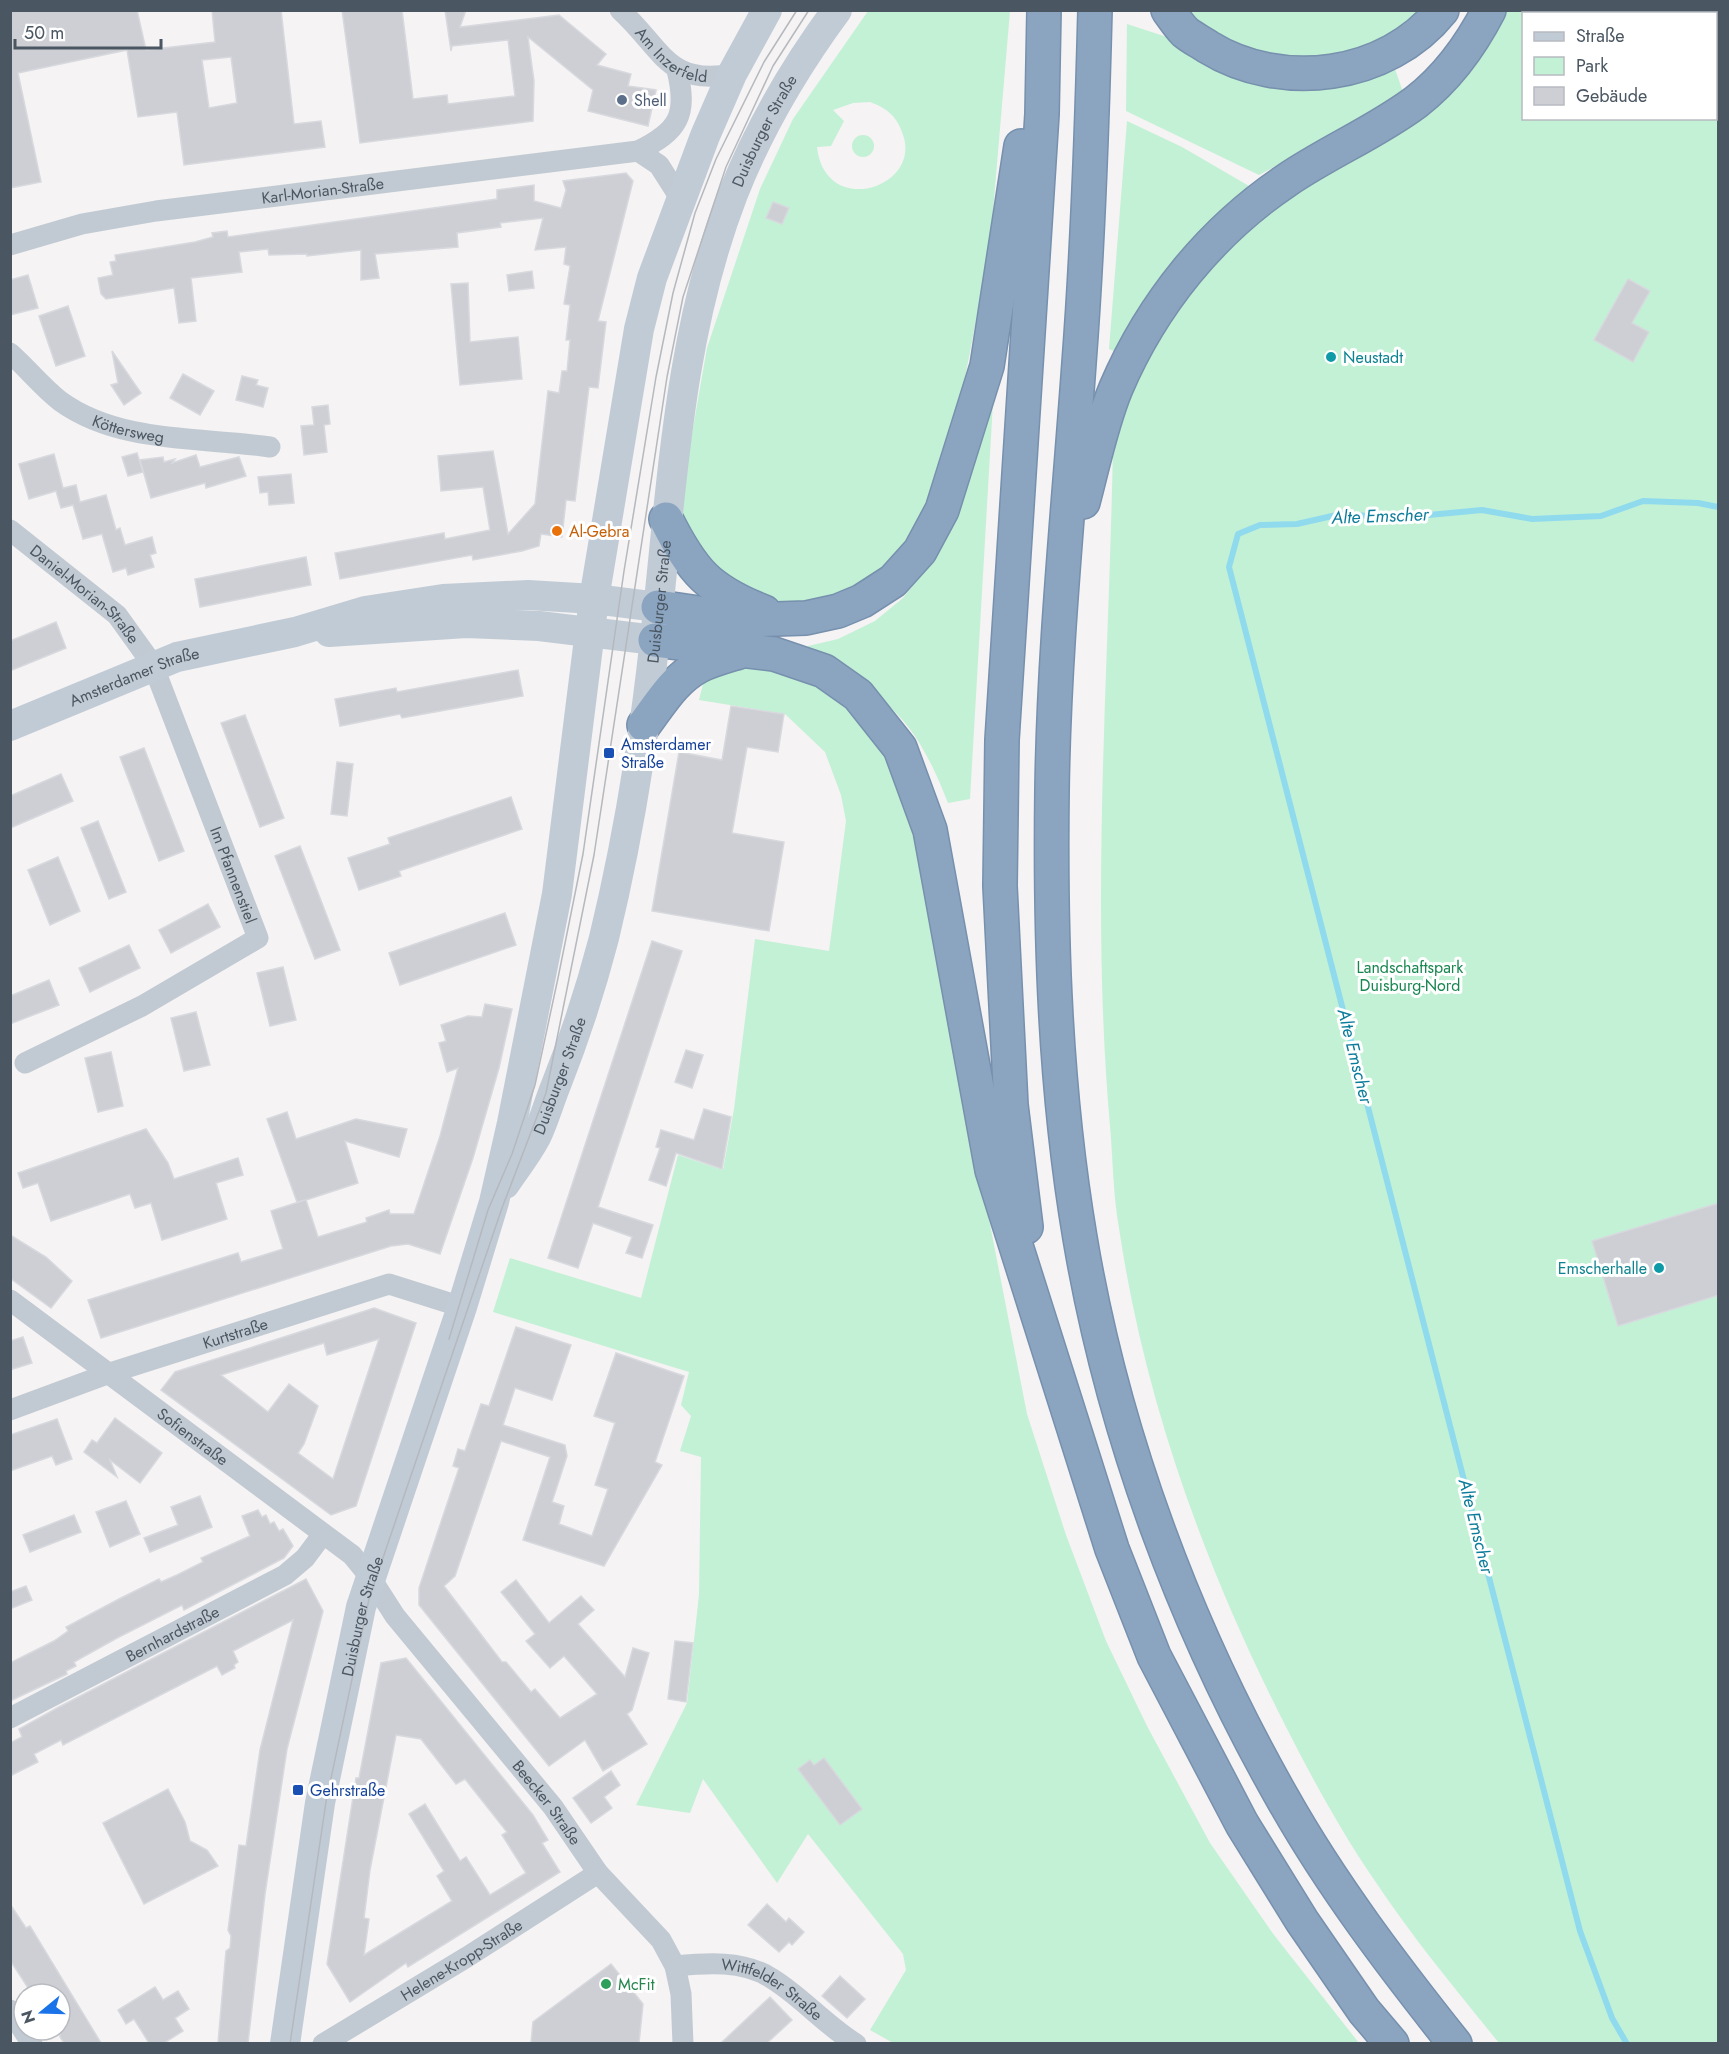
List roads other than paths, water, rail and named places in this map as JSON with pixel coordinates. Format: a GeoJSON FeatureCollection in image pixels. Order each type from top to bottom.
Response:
{"type":"FeatureCollection","features":[{"type":"Feature","properties":{"kind":"highway"},"geometry":{"type":"LineString","coordinates":[[1043,10],[1035,111],[1002,740],[1000,885],[1011,1105],[1030,1257],[1055,1370]]}},
{"type":"Feature","properties":{"kind":"highway"},"geometry":{"type":"LineString","coordinates":[[1095,10],[1080,357],[1063,576],[1052,787],[1057,1036],[1066,1142],[1081,1240],[1100,1334],[1124,1426],[1184,1597],[1248,1733],[1279,1792],[1344,1895],[1407,1983],[1455,2043]]}},
{"type":"Feature","properties":{"kind":"highway"},"geometry":{"type":"LineString","coordinates":[[1167,10],[1186,33],[1230,60],[1273,72],[1316,74],[1356,67],[1389,53],[1433,21],[1442,10]]}},
{"type":"Feature","properties":{"kind":"highway"},"geometry":{"type":"LineString","coordinates":[[1063,576],[1116,389],[1147,328],[1174,286],[1201,253],[1236,219],[1287,180],[1415,102],[1448,74],[1478,32],[1489,10]]}},
{"type":"Feature","properties":{"kind":"highway"},"geometry":{"type":"LineString","coordinates":[[658,607],[746,620],[806,618],[838,611],[862,601],[893,581],[920,551],[942,510],[987,366],[1035,111]]}},
{"type":"Feature","properties":{"kind":"highway"},"geometry":{"type":"LineString","coordinates":[[666,519],[685,556],[709,584],[739,602],[780,619]]}},
{"type":"Feature","properties":{"kind":"highway"},"geometry":{"type":"LineString","coordinates":[[655,640],[774,654],[824,671],[858,696],[885,726],[905,759],[930,830],[992,1170],[1112,1549],[1154,1656],[1248,1834],[1364,2011],[1392,2043]]}},
{"type":"Feature","properties":{"kind":"highway"},"geometry":{"type":"LineString","coordinates":[[644,725],[675,684],[686,675],[699,666],[745,650]]}},
{"type":"Feature","properties":{"kind":"main road","name":"Duisburger Straße"},"geometry":{"type":"LineString","coordinates":[[285,2043],[320,1803],[361,1607],[462,1307],[494,1202],[512,1123],[557,894],[594,599],[639,329],[652,278],[680,198],[732,74],[767,10]]}},
{"type":"Feature","properties":{"kind":"main road","name":"Duisburger Straße"},"geometry":{"type":"LineString","coordinates":[[494,1202],[536,1137],[586,1003],[620,872],[634,802],[655,640],[677,424],[693,332],[733,194],[769,115],[813,43],[837,10]]}},
{"type":"Feature","properties":{"kind":"main road","name":"Amsterdamer Straße"},"geometry":{"type":"LineString","coordinates":[[10,726],[177,657],[295,632],[365,611],[443,599],[528,595],[594,599],[658,607]]}},
{"type":"Feature","properties":{"kind":"main road","name":"Amsterdamer Straße"},"geometry":{"type":"LineString","coordinates":[[295,632],[368,632],[466,623],[539,626],[655,640]]}},
{"type":"Feature","properties":{"kind":"street","name":"Am Inzerfeld"},"geometry":{"type":"LineString","coordinates":[[620,10],[677,70],[700,78],[732,74]]}},
{"type":"Feature","properties":{"kind":"street","name":"Karl-Morian-Straße"},"geometry":{"type":"LineString","coordinates":[[10,245],[82,225],[156,211],[638,151],[657,142],[678,120],[683,106],[677,70]]}},
{"type":"Feature","properties":{"kind":"street"},"geometry":{"type":"LineString","coordinates":[[638,151],[659,165],[680,198]]}},
{"type":"Feature","properties":{"kind":"street","name":"Köttersweg"},"geometry":{"type":"LineString","coordinates":[[10,352],[60,401],[93,419],[125,429],[160,436],[270,447]]}},
{"type":"Feature","properties":{"kind":"street","name":"Daniel-Morian-Straße"},"geometry":{"type":"LineString","coordinates":[[10,530],[117,615],[153,665]]}},
{"type":"Feature","properties":{"kind":"street","name":"Im Pfannenstiel"},"geometry":{"type":"LineString","coordinates":[[25,1063],[142,1006],[258,939],[153,665]]}},
{"type":"Feature","properties":{"kind":"street","name":"Kurtstraße"},"geometry":{"type":"LineString","coordinates":[[10,1410],[110,1373],[388,1284],[462,1307]]}},
{"type":"Feature","properties":{"kind":"street","name":"Sofienstraße"},"geometry":{"type":"LineString","coordinates":[[10,1300],[352,1556],[370,1577]]}},
{"type":"Feature","properties":{"kind":"street","name":"Bernhardstraße"},"geometry":{"type":"LineString","coordinates":[[10,1718],[285,1575],[305,1558],[323,1534]]}},
{"type":"Feature","properties":{"kind":"street","name":"Beecker Straße"},"geometry":{"type":"LineString","coordinates":[[370,1577],[395,1616],[553,1807],[598,1873],[661,1940],[675,1966],[681,1994],[683,2043]]}},
{"type":"Feature","properties":{"kind":"street","name":"Helene-Kropp-Straße"},"geometry":{"type":"LineString","coordinates":[[323,2043],[467,1957],[598,1873]]}},
{"type":"Feature","properties":{"kind":"street","name":"Wittfelder Straße"},"geometry":{"type":"LineString","coordinates":[[675,1966],[713,1962],[747,1968],[770,1977],[856,2043]]}},
{"type":"Feature","properties":{"kind":"street"},"geometry":{"type":"LineString","coordinates":[[10,2010],[32,2043]]}},
{"type":"Feature","properties":{"kind":"waterway","name":"Alte Emscher"},"geometry":{"type":"LineString","coordinates":[[1627,2044],[1612,2018],[1580,1931],[1229,567],[1238,534],[1260,525],[1297,524],[1341,514],[1397,518],[1482,510],[1532,519],[1601,516],[1643,501],[1698,503],[1718,507]]}},
{"type":"Feature","properties":{"kind":"tram line"},"geometry":{"type":"LineString","coordinates":[[449,1339],[488,1210],[512,1154],[535,1085],[558,978],[583,854],[624,571],[656,377],[673,293],[695,213],[716,159],[764,62],[797,10]]}},
{"type":"Feature","properties":{"kind":"tram line"},"geometry":{"type":"LineString","coordinates":[[290,2044],[326,1802],[369,1599],[502,1208],[546,1093],[594,855],[667,377],[683,297],[726,167],[773,66],[809,10]]}},
{"type":"Feature","properties":{"kind":"place","name":"Shell"},"geometry":{"type":"Point","coordinates":[622,100]}},
{"type":"Feature","properties":{"kind":"place","name":"Neustadt"},"geometry":{"type":"Point","coordinates":[1331,357]}},
{"type":"Feature","properties":{"kind":"place","name":"Al-Gebra"},"geometry":{"type":"Point","coordinates":[557,531]}},
{"type":"Feature","properties":{"kind":"place","name":"Amsterdamer Straße"},"geometry":{"type":"Point","coordinates":[609,753]}},
{"type":"Feature","properties":{"kind":"place","name":"Emscherhalle"},"geometry":{"type":"Point","coordinates":[1659,1268]}},
{"type":"Feature","properties":{"kind":"place","name":"Gehrstraße"},"geometry":{"type":"Point","coordinates":[298,1790]}},
{"type":"Feature","properties":{"kind":"place","name":"McFit"},"geometry":{"type":"Point","coordinates":[606,1984]}},
{"type":"Feature","properties":{"kind":"park label","name":"Landschaftspark Duisburg-Nord"},"geometry":{"type":"Point","coordinates":[1410,976]}}]}
